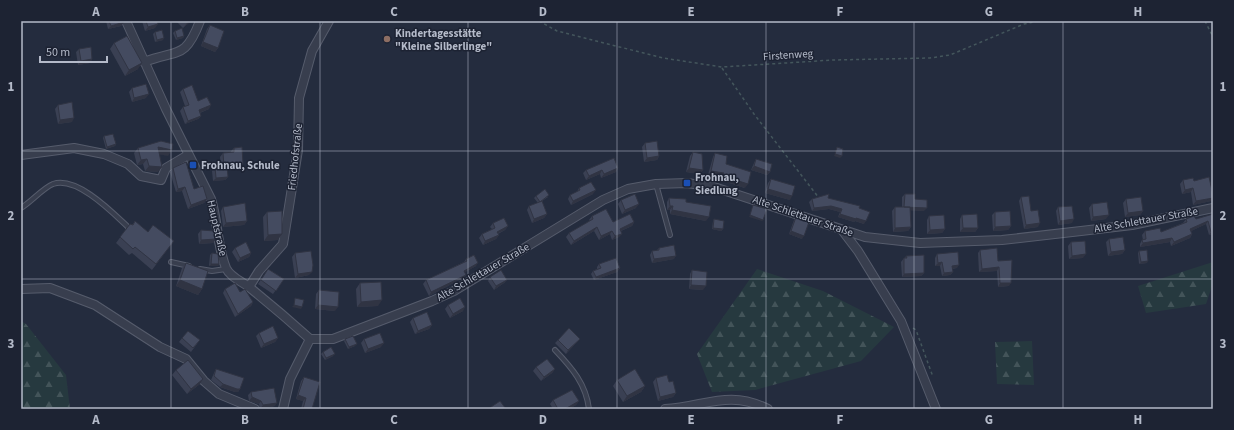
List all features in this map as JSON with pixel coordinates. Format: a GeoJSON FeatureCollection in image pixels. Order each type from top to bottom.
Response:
{"type":"FeatureCollection","features":[{"type":"Feature","properties":{"kind":"street","name":"Hauptstraße"},"geometry":{"type":"LineString","coordinates":[[126,21],[188,155],[211,199],[221,250],[227,269],[233,276],[249,287],[310,339]]}},
{"type":"Feature","properties":{"kind":"street"},"geometry":{"type":"LineString","coordinates":[[144,62],[182,51],[194,38],[200,21]]}},
{"type":"Feature","properties":{"kind":"street","name":"Friedhofstraße"},"geometry":{"type":"LineString","coordinates":[[249,287],[259,271],[283,244],[298,150],[299,98],[312,51],[329,21]]}},
{"type":"Feature","properties":{"kind":"street"},"geometry":{"type":"LineString","coordinates":[[21,156],[74,148],[104,154],[128,164],[142,176],[161,180],[166,168],[188,155]]}},
{"type":"Feature","properties":{"kind":"street","name":"Alte Schlettauer Straße"},"geometry":{"type":"LineString","coordinates":[[310,339],[333,339],[432,301],[454,291],[604,200],[628,189],[656,184],[687,184],[714,187],[865,237],[920,243],[1002,240],[1132,225],[1213,208]]}},
{"type":"Feature","properties":{"kind":"street"},"geometry":{"type":"LineString","coordinates":[[842,230],[858,251],[900,320],[936,409]]}},
{"type":"Feature","properties":{"kind":"street"},"geometry":{"type":"LineString","coordinates":[[858,251],[865,237]]}},
{"type":"Feature","properties":{"kind":"street"},"geometry":{"type":"LineString","coordinates":[[21,289],[50,288],[95,305],[160,347],[186,359],[204,381],[219,394],[255,409]]}},
{"type":"Feature","properties":{"kind":"street"},"geometry":{"type":"LineString","coordinates":[[283,409],[290,379],[310,339]]}},
{"type":"Feature","properties":{"kind":"street"},"geometry":{"type":"LineString","coordinates":[[665,409],[679,408],[721,399],[740,399],[768,409]]}},
{"type":"Feature","properties":{"kind":"lane"},"geometry":{"type":"LineString","coordinates":[[21,208],[52,185],[71,184],[83,190],[128,227]]}},
{"type":"Feature","properties":{"kind":"lane"},"geometry":{"type":"LineString","coordinates":[[656,184],[670,235]]}},
{"type":"Feature","properties":{"kind":"lane"},"geometry":{"type":"LineString","coordinates":[[171,262],[212,271],[227,269]]}},
{"type":"Feature","properties":{"kind":"lane"},"geometry":{"type":"LineString","coordinates":[[555,350],[573,368],[584,386],[589,409]]}},
{"type":"Feature","properties":{"kind":"path","name":"Firstenweg"},"geometry":{"type":"LineString","coordinates":[[539,21],[558,31],[656,56],[722,67],[833,60],[930,58],[950,55],[1024,24],[1038,21]]}},
{"type":"Feature","properties":{"kind":"path"},"geometry":{"type":"LineString","coordinates":[[1205,21],[1213,37]]}},
{"type":"Feature","properties":{"kind":"path"},"geometry":{"type":"LineString","coordinates":[[722,67],[754,114],[818,196],[820,202]]}},
{"type":"Feature","properties":{"kind":"green space"},"geometry":{"type":"Polygon","coordinates":[[[1213,262],[1213,283],[1206,304],[1146,313],[1138,286],[1213,262]]]}},
{"type":"Feature","properties":{"kind":"green space"},"geometry":{"type":"Polygon","coordinates":[[[757,269],[823,291],[894,327],[861,361],[755,390],[712,392],[697,354],[757,269]]]}},
{"type":"Feature","properties":{"kind":"green space"},"geometry":{"type":"Polygon","coordinates":[[[21,321],[26,324],[66,375],[70,409],[21,409],[21,321]]]}},
{"type":"Feature","properties":{"kind":"green space"},"geometry":{"type":"Polygon","coordinates":[[[1032,341],[1034,385],[997,384],[995,342],[1032,341]]]}},
{"type":"Feature","properties":{"kind":"building"},"geometry":{"type":"Polygon","coordinates":[[[109,21],[124,21],[124,22],[111,26],[109,21]]]}},
{"type":"Feature","properties":{"kind":"building"},"geometry":{"type":"Polygon","coordinates":[[[146,21],[157,21],[158,24],[148,27],[146,21]]]}},
{"type":"Feature","properties":{"kind":"building"},"geometry":{"type":"Polygon","coordinates":[[[210,25],[224,31],[218,48],[203,42],[210,25]]]}},
{"type":"Feature","properties":{"kind":"building"},"geometry":{"type":"Polygon","coordinates":[[[182,28],[184,36],[177,38],[175,31],[182,28]]]}},
{"type":"Feature","properties":{"kind":"building"},"geometry":{"type":"Polygon","coordinates":[[[162,30],[164,38],[157,40],[155,32],[162,30]]]}},
{"type":"Feature","properties":{"kind":"building"},"geometry":{"type":"Polygon","coordinates":[[[127,36],[142,63],[129,70],[114,43],[127,36]]]}},
{"type":"Feature","properties":{"kind":"building"},"geometry":{"type":"Polygon","coordinates":[[[91,47],[92,59],[81,61],[79,49],[91,47]]]}},
{"type":"Feature","properties":{"kind":"building"},"geometry":{"type":"Polygon","coordinates":[[[146,84],[149,94],[134,98],[132,88],[146,84]]]}},
{"type":"Feature","properties":{"kind":"building"},"geometry":{"type":"Polygon","coordinates":[[[192,85],[198,101],[207,97],[211,105],[199,110],[201,116],[188,121],[183,107],[189,105],[183,89],[192,85]]]}},
{"type":"Feature","properties":{"kind":"building"},"geometry":{"type":"Polygon","coordinates":[[[72,102],[74,118],[60,120],[58,105],[72,102]]]}},
{"type":"Feature","properties":{"kind":"building"},"geometry":{"type":"Polygon","coordinates":[[[113,134],[116,144],[107,147],[104,136],[113,134]]]}},
{"type":"Feature","properties":{"kind":"building"},"geometry":{"type":"Polygon","coordinates":[[[161,141],[173,144],[172,150],[158,147],[162,167],[149,166],[147,159],[141,160],[138,148],[161,141]]]}},
{"type":"Feature","properties":{"kind":"building"},"geometry":{"type":"Polygon","coordinates":[[[657,141],[659,156],[647,158],[645,143],[657,141]]]}},
{"type":"Feature","properties":{"kind":"building"},"geometry":{"type":"Polygon","coordinates":[[[242,147],[243,164],[224,166],[223,153],[234,152],[234,148],[242,147]]]}},
{"type":"Feature","properties":{"kind":"building"},"geometry":{"type":"Polygon","coordinates":[[[837,147],[843,149],[842,156],[835,154],[837,147]]]}},
{"type":"Feature","properties":{"kind":"building"},"geometry":{"type":"Polygon","coordinates":[[[693,152],[702,154],[703,170],[689,168],[693,152]]]}},
{"type":"Feature","properties":{"kind":"building"},"geometry":{"type":"Polygon","coordinates":[[[715,153],[727,156],[726,164],[751,172],[748,184],[723,176],[724,173],[711,171],[715,153]]]}},
{"type":"Feature","properties":{"kind":"building"},"geometry":{"type":"Polygon","coordinates":[[[614,158],[618,168],[604,174],[602,170],[589,176],[586,170],[614,158]]]}},
{"type":"Feature","properties":{"kind":"building"},"geometry":{"type":"Polygon","coordinates":[[[756,159],[772,164],[770,172],[754,166],[756,159]]]}},
{"type":"Feature","properties":{"kind":"building"},"geometry":{"type":"Polygon","coordinates":[[[186,162],[194,189],[203,186],[207,199],[191,205],[185,187],[178,189],[173,168],[186,162]]]}},
{"type":"Feature","properties":{"kind":"building"},"geometry":{"type":"Polygon","coordinates":[[[227,166],[228,177],[216,178],[215,167],[227,166]]]}},
{"type":"Feature","properties":{"kind":"building"},"geometry":{"type":"Polygon","coordinates":[[[1209,177],[1213,198],[1196,201],[1193,188],[1185,190],[1183,180],[1193,178],[1194,181],[1209,177]]]}},
{"type":"Feature","properties":{"kind":"building"},"geometry":{"type":"Polygon","coordinates":[[[771,179],[795,186],[792,196],[768,189],[771,179]]]}},
{"type":"Feature","properties":{"kind":"building"},"geometry":{"type":"Polygon","coordinates":[[[591,182],[596,190],[573,201],[570,195],[580,190],[579,188],[591,182]]]}},
{"type":"Feature","properties":{"kind":"building"},"geometry":{"type":"Polygon","coordinates":[[[545,189],[549,195],[540,202],[536,196],[545,189]]]}},
{"type":"Feature","properties":{"kind":"building"},"geometry":{"type":"Polygon","coordinates":[[[635,194],[639,204],[625,210],[621,200],[635,194]]]}},
{"type":"Feature","properties":{"kind":"building"},"geometry":{"type":"Polygon","coordinates":[[[829,194],[828,198],[860,206],[859,208],[870,212],[866,221],[840,214],[842,209],[831,206],[814,208],[812,199],[829,194]]]}},
{"type":"Feature","properties":{"kind":"building"},"geometry":{"type":"Polygon","coordinates":[[[905,194],[915,194],[915,199],[927,200],[927,208],[904,207],[905,194]]]}},
{"type":"Feature","properties":{"kind":"building"},"geometry":{"type":"Polygon","coordinates":[[[1029,196],[1031,211],[1038,210],[1040,223],[1026,225],[1021,197],[1029,196]]]}},
{"type":"Feature","properties":{"kind":"building"},"geometry":{"type":"Polygon","coordinates":[[[1141,197],[1143,211],[1128,213],[1126,199],[1141,197]]]}},
{"type":"Feature","properties":{"kind":"building"},"geometry":{"type":"Polygon","coordinates":[[[669,198],[686,199],[686,202],[711,206],[709,217],[672,210],[673,206],[670,206],[669,198]]]}},
{"type":"Feature","properties":{"kind":"building"},"geometry":{"type":"Polygon","coordinates":[[[542,201],[547,214],[534,219],[529,206],[542,201]]]}},
{"type":"Feature","properties":{"kind":"building"},"geometry":{"type":"Polygon","coordinates":[[[1107,202],[1109,215],[1093,217],[1092,204],[1107,202]]]}},
{"type":"Feature","properties":{"kind":"building"},"geometry":{"type":"Polygon","coordinates":[[[245,203],[247,221],[226,223],[223,207],[245,203]]]}},
{"type":"Feature","properties":{"kind":"building"},"geometry":{"type":"Polygon","coordinates":[[[753,205],[767,209],[763,220],[750,215],[753,205]]]}},
{"type":"Feature","properties":{"kind":"building"},"geometry":{"type":"Polygon","coordinates":[[[1072,206],[1074,219],[1060,221],[1058,207],[1072,206]]]}},
{"type":"Feature","properties":{"kind":"building"},"geometry":{"type":"Polygon","coordinates":[[[895,207],[910,207],[911,227],[895,228],[895,207]]]}},
{"type":"Feature","properties":{"kind":"building"},"geometry":{"type":"Polygon","coordinates":[[[606,209],[613,222],[630,214],[634,222],[620,229],[622,234],[615,236],[612,231],[601,236],[597,227],[574,241],[569,233],[593,219],[592,216],[606,209]]]}},
{"type":"Feature","properties":{"kind":"building"},"geometry":{"type":"Polygon","coordinates":[[[282,211],[282,234],[268,235],[267,212],[282,211]]]}},
{"type":"Feature","properties":{"kind":"building"},"geometry":{"type":"Polygon","coordinates":[[[1010,211],[1011,226],[995,227],[995,212],[1010,211]]]}},
{"type":"Feature","properties":{"kind":"building"},"geometry":{"type":"Polygon","coordinates":[[[977,214],[978,228],[963,228],[962,215],[977,214]]]}},
{"type":"Feature","properties":{"kind":"building"},"geometry":{"type":"Polygon","coordinates":[[[1213,214],[1213,231],[1211,232],[1208,221],[1190,229],[1192,234],[1174,242],[1172,238],[1143,243],[1142,240],[1146,239],[1145,231],[1160,228],[1161,232],[1187,222],[1186,219],[1194,216],[1196,219],[1213,214]]]}},
{"type":"Feature","properties":{"kind":"building"},"geometry":{"type":"Polygon","coordinates":[[[944,215],[945,229],[930,230],[929,216],[944,215]]]}},
{"type":"Feature","properties":{"kind":"building"},"geometry":{"type":"Polygon","coordinates":[[[796,217],[809,222],[804,236],[791,231],[796,217]]]}},
{"type":"Feature","properties":{"kind":"building"},"geometry":{"type":"Polygon","coordinates":[[[504,218],[508,226],[497,232],[499,235],[485,241],[482,234],[495,228],[493,223],[504,218]]]}},
{"type":"Feature","properties":{"kind":"building"},"geometry":{"type":"Polygon","coordinates":[[[714,219],[724,221],[723,229],[713,228],[714,219]]]}},
{"type":"Feature","properties":{"kind":"building"},"geometry":{"type":"Polygon","coordinates":[[[135,221],[148,232],[153,225],[174,241],[156,264],[135,247],[133,249],[120,237],[130,224],[133,225],[135,221]]]}},
{"type":"Feature","properties":{"kind":"building"},"geometry":{"type":"Polygon","coordinates":[[[201,230],[215,231],[216,239],[201,240],[201,230]]]}},
{"type":"Feature","properties":{"kind":"building"},"geometry":{"type":"Polygon","coordinates":[[[1123,237],[1125,250],[1111,252],[1109,239],[1123,237]]]}},
{"type":"Feature","properties":{"kind":"building"},"geometry":{"type":"Polygon","coordinates":[[[1085,241],[1086,254],[1072,256],[1071,242],[1085,241]]]}},
{"type":"Feature","properties":{"kind":"building"},"geometry":{"type":"Polygon","coordinates":[[[246,242],[251,253],[240,258],[235,248],[246,242]]]}},
{"type":"Feature","properties":{"kind":"building"},"geometry":{"type":"Polygon","coordinates":[[[674,245],[676,256],[654,259],[652,251],[674,245]]]}},
{"type":"Feature","properties":{"kind":"building"},"geometry":{"type":"Polygon","coordinates":[[[997,248],[998,261],[1012,260],[1011,283],[1000,283],[999,267],[982,269],[980,250],[997,248]]]}},
{"type":"Feature","properties":{"kind":"building"},"geometry":{"type":"Polygon","coordinates":[[[1147,250],[1148,261],[1141,262],[1139,251],[1147,250]]]}},
{"type":"Feature","properties":{"kind":"building"},"geometry":{"type":"Polygon","coordinates":[[[311,251],[313,265],[312,272],[298,274],[295,253],[311,251]]]}},
{"type":"Feature","properties":{"kind":"building"},"geometry":{"type":"Polygon","coordinates":[[[958,252],[959,265],[952,266],[953,272],[944,273],[942,262],[938,263],[937,254],[958,252]]]}},
{"type":"Feature","properties":{"kind":"building"},"geometry":{"type":"Polygon","coordinates":[[[212,253],[218,254],[219,264],[211,264],[212,253]]]}},
{"type":"Feature","properties":{"kind":"building"},"geometry":{"type":"Polygon","coordinates":[[[474,255],[478,263],[464,271],[466,275],[431,292],[426,280],[467,261],[466,259],[474,255]]]}},
{"type":"Feature","properties":{"kind":"building"},"geometry":{"type":"Polygon","coordinates":[[[924,255],[924,273],[904,274],[904,258],[907,258],[906,256],[924,255]]]}},
{"type":"Feature","properties":{"kind":"building"},"geometry":{"type":"Polygon","coordinates":[[[616,258],[620,268],[596,277],[593,271],[601,268],[599,264],[616,258]]]}},
{"type":"Feature","properties":{"kind":"building"},"geometry":{"type":"Polygon","coordinates":[[[186,263],[208,271],[202,289],[180,280],[186,263]]]}},
{"type":"Feature","properties":{"kind":"building"},"geometry":{"type":"Polygon","coordinates":[[[268,269],[284,279],[276,291],[261,280],[268,269]]]}},
{"type":"Feature","properties":{"kind":"building"},"geometry":{"type":"Polygon","coordinates":[[[501,270],[507,280],[496,286],[490,277],[501,270]]]}},
{"type":"Feature","properties":{"kind":"building"},"geometry":{"type":"Polygon","coordinates":[[[692,270],[707,272],[706,286],[691,285],[692,270]]]}},
{"type":"Feature","properties":{"kind":"building"},"geometry":{"type":"Polygon","coordinates":[[[381,282],[382,300],[361,302],[360,283],[381,282]]]}},
{"type":"Feature","properties":{"kind":"building"},"geometry":{"type":"Polygon","coordinates":[[[235,283],[240,292],[245,289],[253,302],[238,314],[225,289],[235,283]]]}},
{"type":"Feature","properties":{"kind":"building"},"geometry":{"type":"Polygon","coordinates":[[[319,290],[339,292],[338,307],[318,305],[319,290]]]}},
{"type":"Feature","properties":{"kind":"building"},"geometry":{"type":"Polygon","coordinates":[[[295,298],[304,300],[302,307],[294,305],[295,298]]]}},
{"type":"Feature","properties":{"kind":"building"},"geometry":{"type":"Polygon","coordinates":[[[460,298],[465,307],[453,314],[448,305],[460,298]]]}},
{"type":"Feature","properties":{"kind":"building"},"geometry":{"type":"Polygon","coordinates":[[[427,312],[432,325],[418,331],[413,318],[427,312]]]}},
{"type":"Feature","properties":{"kind":"building"},"geometry":{"type":"Polygon","coordinates":[[[273,326],[278,338],[264,344],[259,333],[273,326]]]}},
{"type":"Feature","properties":{"kind":"building"},"geometry":{"type":"Polygon","coordinates":[[[569,328],[580,339],[568,350],[558,340],[569,328]]]}},
{"type":"Feature","properties":{"kind":"building"},"geometry":{"type":"Polygon","coordinates":[[[188,331],[200,340],[193,348],[182,338],[188,331]]]}},
{"type":"Feature","properties":{"kind":"building"},"geometry":{"type":"Polygon","coordinates":[[[380,333],[384,343],[368,349],[364,339],[380,333]]]}},
{"type":"Feature","properties":{"kind":"building"},"geometry":{"type":"Polygon","coordinates":[[[353,336],[357,344],[349,347],[345,339],[353,336]]]}},
{"type":"Feature","properties":{"kind":"building"},"geometry":{"type":"Polygon","coordinates":[[[331,347],[335,354],[326,358],[323,352],[331,347]]]}},
{"type":"Feature","properties":{"kind":"building"},"geometry":{"type":"Polygon","coordinates":[[[547,359],[555,369],[544,377],[536,367],[547,359]]]}},
{"type":"Feature","properties":{"kind":"building"},"geometry":{"type":"Polygon","coordinates":[[[188,360],[203,379],[191,389],[176,370],[188,360]]]}},
{"type":"Feature","properties":{"kind":"building"},"geometry":{"type":"Polygon","coordinates":[[[216,369],[244,378],[240,389],[223,384],[214,376],[216,369]]]}},
{"type":"Feature","properties":{"kind":"building"},"geometry":{"type":"Polygon","coordinates":[[[635,369],[645,386],[627,396],[617,380],[635,369]]]}},
{"type":"Feature","properties":{"kind":"building"},"geometry":{"type":"Polygon","coordinates":[[[667,375],[669,382],[673,381],[676,393],[660,397],[656,378],[667,375]]]}},
{"type":"Feature","properties":{"kind":"building"},"geometry":{"type":"Polygon","coordinates":[[[304,377],[320,382],[312,409],[303,409],[306,398],[298,395],[304,377]]]}},
{"type":"Feature","properties":{"kind":"building"},"geometry":{"type":"Polygon","coordinates":[[[274,388],[277,403],[263,405],[261,401],[252,397],[251,392],[274,388]]]}},
{"type":"Feature","properties":{"kind":"building"},"geometry":{"type":"Polygon","coordinates":[[[572,390],[579,401],[565,409],[558,409],[553,400],[572,390]]]}},
{"type":"Feature","properties":{"kind":"building"},"geometry":{"type":"Polygon","coordinates":[[[500,401],[506,409],[488,409],[500,401]]]}},
{"type":"Feature","properties":{"kind":"place","name":"Kindertagesstätte \"Kleine Silberlinge\""},"geometry":{"type":"Point","coordinates":[387,39]}},
{"type":"Feature","properties":{"kind":"place","name":"Frohnau, Schule"},"geometry":{"type":"Point","coordinates":[193,165]}},
{"type":"Feature","properties":{"kind":"place","name":"Frohnau, Siedlung"},"geometry":{"type":"Point","coordinates":[687,183]}}]}
